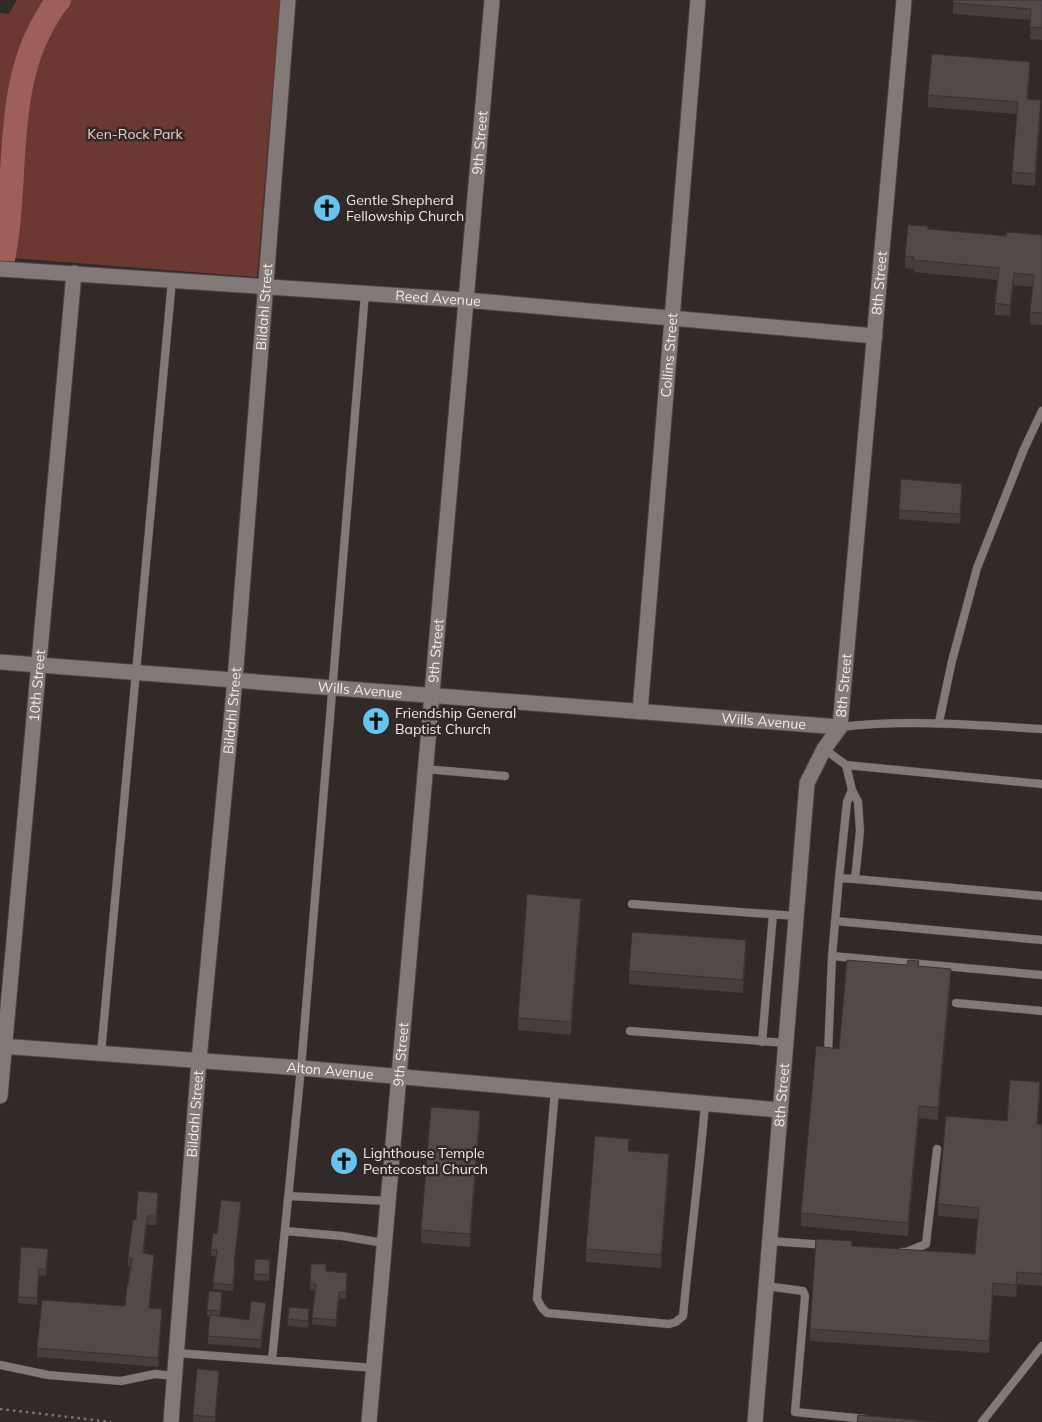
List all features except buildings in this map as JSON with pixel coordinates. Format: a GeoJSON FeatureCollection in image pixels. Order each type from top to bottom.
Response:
{"type":"FeatureCollection","features":[{"type":"Feature","properties":{"kind":"street","name":"Bildahl Street"},"geometry":{"type":"LineString","coordinates":[[171,1422],[199,1060],[235,680],[288,0]]}},
{"type":"Feature","properties":{"kind":"street","name":"9th Street"},"geometry":{"type":"LineString","coordinates":[[369,1422],[492,0]]}},
{"type":"Feature","properties":{"kind":"street","name":"Collins Street"},"geometry":{"type":"LineString","coordinates":[[640,712],[698,0]]}},
{"type":"Feature","properties":{"kind":"street","name":"8th Street"},"geometry":{"type":"LineString","coordinates":[[755,1422],[807,783],[824,749],[840,727],[904,0]]}},
{"type":"Feature","properties":{"kind":"street","name":"Reed Avenue"},"geometry":{"type":"LineString","coordinates":[[0,269],[466,300],[875,336]]}},
{"type":"Feature","properties":{"kind":"street","name":"10th Street"},"geometry":{"type":"LineString","coordinates":[[0,1096],[2,1046],[40,665],[74,274]]}},
{"type":"Feature","properties":{"kind":"street","name":"Wills Avenue"},"geometry":{"type":"LineString","coordinates":[[0,662],[840,727]]}},
{"type":"Feature","properties":{"kind":"street","name":"Alton Avenue"},"geometry":{"type":"LineString","coordinates":[[2,1046],[302,1068],[780,1110]]}},
{"type":"Feature","properties":{"kind":"lane"},"geometry":{"type":"LineString","coordinates":[[101,1053],[172,280]]}},
{"type":"Feature","properties":{"kind":"lane"},"geometry":{"type":"LineString","coordinates":[[272,1360],[302,1068],[365,293]]}},
{"type":"Feature","properties":{"kind":"lane"},"geometry":{"type":"LineString","coordinates":[[939,722],[952,661],[977,568],[1024,449],[1042,412]]}},
{"type":"Feature","properties":{"kind":"lane"},"geometry":{"type":"LineString","coordinates":[[840,727],[873,723],[939,722],[1042,729]]}},
{"type":"Feature","properties":{"kind":"lane"},"geometry":{"type":"LineString","coordinates":[[824,749],[846,766],[1042,784]]}},
{"type":"Feature","properties":{"kind":"lane"},"geometry":{"type":"LineString","coordinates":[[846,766],[852,790],[858,802],[860,831],[855,879]]}},
{"type":"Feature","properties":{"kind":"lane"},"geometry":{"type":"LineString","coordinates":[[425,769],[505,776]]}},
{"type":"Feature","properties":{"kind":"lane"},"geometry":{"type":"LineString","coordinates":[[828,1054],[835,921],[846,802],[852,790]]}},
{"type":"Feature","properties":{"kind":"lane"},"geometry":{"type":"LineString","coordinates":[[839,878],[1042,896]]}},
{"type":"Feature","properties":{"kind":"lane"},"geometry":{"type":"LineString","coordinates":[[632,904],[796,916]]}},
{"type":"Feature","properties":{"kind":"lane"},"geometry":{"type":"LineString","coordinates":[[762,1042],[773,914]]}},
{"type":"Feature","properties":{"kind":"lane"},"geometry":{"type":"LineString","coordinates":[[835,921],[1042,940]]}},
{"type":"Feature","properties":{"kind":"lane"},"geometry":{"type":"LineString","coordinates":[[832,956],[1042,975]]}},
{"type":"Feature","properties":{"kind":"lane"},"geometry":{"type":"LineString","coordinates":[[956,1003],[1042,1011]]}},
{"type":"Feature","properties":{"kind":"lane"},"geometry":{"type":"LineString","coordinates":[[630,1031],[786,1044]]}},
{"type":"Feature","properties":{"kind":"lane"},"geometry":{"type":"LineString","coordinates":[[555,1090],[537,1299],[547,1313],[668,1324],[676,1322],[684,1316],[705,1104]]}},
{"type":"Feature","properties":{"kind":"lane"},"geometry":{"type":"LineString","coordinates":[[896,1251],[906,1252],[926,1244],[937,1149]]}},
{"type":"Feature","properties":{"kind":"lane"},"geometry":{"type":"LineString","coordinates":[[289,1196],[388,1201]]}},
{"type":"Feature","properties":{"kind":"lane"},"geometry":{"type":"LineString","coordinates":[[285,1231],[342,1236],[384,1243]]}},
{"type":"Feature","properties":{"kind":"lane"},"geometry":{"type":"LineString","coordinates":[[770,1241],[831,1246]]}},
{"type":"Feature","properties":{"kind":"lane"},"geometry":{"type":"LineString","coordinates":[[766,1286],[803,1291],[805,1296],[795,1412],[874,1419]]}},
{"type":"Feature","properties":{"kind":"lane"},"geometry":{"type":"LineString","coordinates":[[982,1422],[1042,1346]]}},
{"type":"Feature","properties":{"kind":"lane"},"geometry":{"type":"LineString","coordinates":[[177,1353],[374,1368]]}},
{"type":"Feature","properties":{"kind":"lane"},"geometry":{"type":"LineString","coordinates":[[0,1365],[48,1375],[121,1381],[155,1374],[175,1376]]}},
{"type":"Feature","properties":{"kind":"path"},"geometry":{"type":"LineString","coordinates":[[0,1409],[111,1422]]}},
{"type":"Feature","properties":{"kind":"green space","name":"Ken-Rock Park"},"geometry":{"type":"Polygon","coordinates":[[[17,0],[280,0],[257,277],[0,257],[0,13],[9,14],[17,0]]]}},
{"type":"Feature","properties":{"kind":"waterway"},"geometry":{"type":"LineString","coordinates":[[3,259],[8,229],[14,136],[23,75],[32,46],[53,7],[59,0]]}},
{"type":"Feature","properties":{"kind":"place","name":"Gentle Shepherd Fellowship Church"},"geometry":{"type":"Point","coordinates":[327,208]}},
{"type":"Feature","properties":{"kind":"place","name":"Friendship General Baptist Church"},"geometry":{"type":"Point","coordinates":[376,721]}},
{"type":"Feature","properties":{"kind":"place","name":"Lighthouse Temple Pentecostal Church"},"geometry":{"type":"Point","coordinates":[344,1161]}}]}
